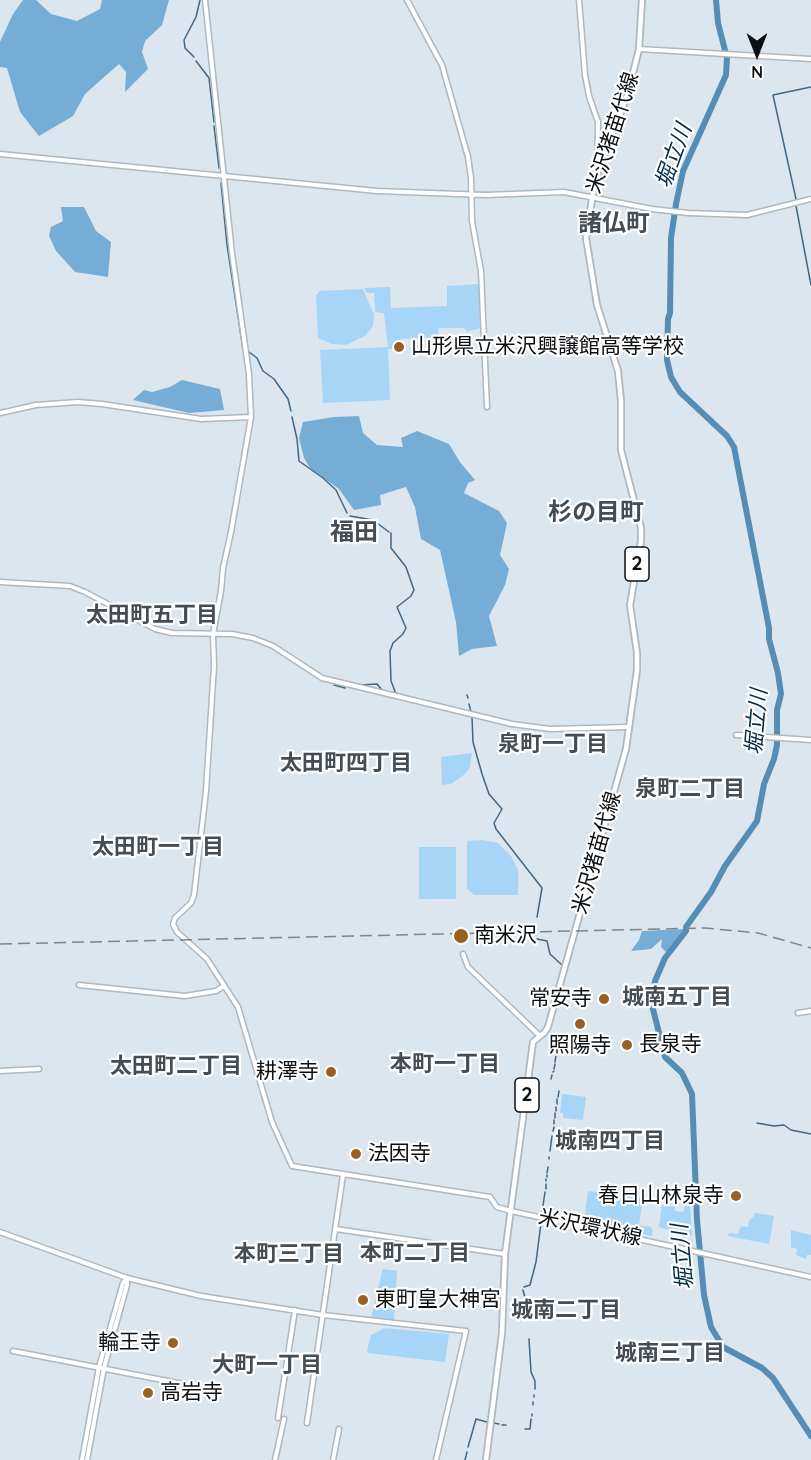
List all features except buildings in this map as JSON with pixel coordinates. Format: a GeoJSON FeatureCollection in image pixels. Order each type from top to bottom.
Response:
{"type":"FeatureCollection","features":[{"type":"Feature","properties":{"kind":"main road","name":"米沢猪苗代線"},"geometry":{"type":"LineString","coordinates":[[486,1460],[502,1334],[505,1254],[533,1042],[546,1030],[550,1018],[624,758],[637,663],[630,605],[641,528],[621,450],[618,371],[597,306],[588,254],[587,227],[597,172],[628,93],[639,49],[642,0]]}},
{"type":"Feature","properties":{"kind":"street"},"geometry":{"type":"LineString","coordinates":[[79,985],[185,996],[216,992],[224,986],[207,959],[177,932],[173,924],[175,918],[191,903],[195,890],[206,791],[214,678],[213,634],[251,417],[249,374],[224,177],[205,0]]}},
{"type":"Feature","properties":{"kind":"street"},"geometry":{"type":"LineString","coordinates":[[407,0],[446,77],[468,157],[472,221],[481,271],[487,407]]}},
{"type":"Feature","properties":{"kind":"street"},"geometry":{"type":"LineString","coordinates":[[579,0],[585,75],[598,122],[597,172]]}},
{"type":"Feature","properties":{"kind":"street"},"geometry":{"type":"LineString","coordinates":[[639,49],[811,59]]}},
{"type":"Feature","properties":{"kind":"street"},"geometry":{"type":"LineString","coordinates":[[0,154],[377,191],[471,194],[556,191],[688,213],[747,215],[811,199]]}},
{"type":"Feature","properties":{"kind":"street"},"geometry":{"type":"LineString","coordinates":[[0,413],[36,405],[78,402],[190,418],[251,417]]}},
{"type":"Feature","properties":{"kind":"street"},"geometry":{"type":"LineString","coordinates":[[0,582],[70,586],[155,629],[177,633],[238,634],[261,640],[316,676],[512,724],[550,729],[630,727]]}},
{"type":"Feature","properties":{"kind":"street"},"geometry":{"type":"LineString","coordinates":[[736,735],[811,740]]}},
{"type":"Feature","properties":{"kind":"street"},"geometry":{"type":"LineString","coordinates":[[463,954],[468,967],[540,1036]]}},
{"type":"Feature","properties":{"kind":"street","name":"米沢環状線"},"geometry":{"type":"LineString","coordinates":[[224,986],[240,1013],[272,1122],[290,1163],[296,1168],[490,1197],[497,1207],[511,1211],[811,1276]]}},
{"type":"Feature","properties":{"kind":"street"},"geometry":{"type":"LineString","coordinates":[[798,1013],[811,1011]]}},
{"type":"Feature","properties":{"kind":"street"},"geometry":{"type":"LineString","coordinates":[[0,1071],[39,1069]]}},
{"type":"Feature","properties":{"kind":"street"},"geometry":{"type":"LineString","coordinates":[[307,1423],[343,1175]]}},
{"type":"Feature","properties":{"kind":"street"},"geometry":{"type":"LineString","coordinates":[[336,1229],[505,1254]]}},
{"type":"Feature","properties":{"kind":"street"},"geometry":{"type":"LineString","coordinates":[[0,1233],[127,1278],[201,1296],[323,1315],[466,1330],[436,1460]]}},
{"type":"Feature","properties":{"kind":"street"},"geometry":{"type":"LineString","coordinates":[[82,1460],[102,1368],[128,1285],[127,1278]]}},
{"type":"Feature","properties":{"kind":"street"},"geometry":{"type":"LineString","coordinates":[[275,1460],[295,1310]]}},
{"type":"Feature","properties":{"kind":"street"},"geometry":{"type":"LineString","coordinates":[[13,1351],[183,1384]]}},
{"type":"Feature","properties":{"kind":"street"},"geometry":{"type":"LineString","coordinates":[[87,1460],[102,1368]]}},
{"type":"Feature","properties":{"kind":"street"},"geometry":{"type":"LineString","coordinates":[[333,1460],[339,1429]]}},
{"type":"Feature","properties":{"kind":"shaded area"},"geometry":{"type":"Polygon","coordinates":[[[23,0],[36,0],[51,14],[77,21],[100,9],[102,0],[169,0],[162,25],[145,41],[142,52],[148,69],[125,92],[126,72],[119,64],[85,94],[73,116],[39,136],[20,112],[7,68],[0,67],[0,42],[13,14],[23,0]]]}},
{"type":"Feature","properties":{"kind":"shaded area"},"geometry":{"type":"Polygon","coordinates":[[[61,207],[84,207],[96,231],[111,242],[108,277],[75,272],[56,251],[49,236],[51,227],[63,221],[61,207]]]}},
{"type":"Feature","properties":{"kind":"shaded area"},"geometry":{"type":"Polygon","coordinates":[[[479,284],[480,328],[467,332],[464,328],[438,328],[439,337],[401,339],[400,345],[395,349],[388,349],[390,400],[323,403],[320,350],[388,347],[384,313],[375,312],[374,293],[367,293],[364,288],[390,287],[391,308],[447,306],[447,286],[479,284]]]}},
{"type":"Feature","properties":{"kind":"shaded area"},"geometry":{"type":"Polygon","coordinates":[[[363,289],[374,315],[373,326],[365,336],[346,345],[332,344],[318,338],[316,295],[320,291],[363,289]]]}},
{"type":"Feature","properties":{"kind":"shaded area"},"geometry":{"type":"Polygon","coordinates":[[[182,380],[220,389],[224,410],[189,413],[133,400],[144,390],[152,392],[170,387],[182,380]]]}},
{"type":"Feature","properties":{"kind":"shaded area"},"geometry":{"type":"Polygon","coordinates":[[[359,416],[363,433],[377,445],[403,447],[401,438],[417,431],[449,444],[475,480],[468,483],[464,493],[499,511],[507,523],[500,555],[509,569],[505,585],[489,616],[497,646],[472,649],[459,656],[456,622],[440,550],[421,539],[415,507],[406,487],[380,495],[381,505],[354,510],[339,489],[310,468],[304,458],[299,438],[303,422],[359,416]]]}},
{"type":"Feature","properties":{"kind":"shaded area"},"geometry":{"type":"Polygon","coordinates":[[[472,753],[470,767],[465,774],[451,784],[442,785],[441,757],[472,753]]]}},
{"type":"Feature","properties":{"kind":"shaded area"},"geometry":{"type":"Polygon","coordinates":[[[483,840],[498,843],[511,856],[518,870],[518,895],[474,895],[467,889],[467,841],[483,840]]]}},
{"type":"Feature","properties":{"kind":"shaded area"},"geometry":{"type":"Polygon","coordinates":[[[419,847],[456,847],[456,899],[419,899],[419,847]]]}},
{"type":"Feature","properties":{"kind":"shaded area"},"geometry":{"type":"Polygon","coordinates":[[[684,929],[666,952],[661,947],[662,939],[651,949],[631,951],[642,931],[684,929]]]}},
{"type":"Feature","properties":{"kind":"shaded area"},"geometry":{"type":"Polygon","coordinates":[[[562,1094],[586,1097],[583,1120],[563,1118],[563,1113],[560,1113],[562,1094]]]}},
{"type":"Feature","properties":{"kind":"shaded area"},"geometry":{"type":"Polygon","coordinates":[[[588,1191],[643,1198],[639,1225],[651,1227],[652,1236],[584,1222],[588,1191]]]}},
{"type":"Feature","properties":{"kind":"shaded area"},"geometry":{"type":"Polygon","coordinates":[[[662,1205],[675,1207],[675,1211],[683,1212],[685,1206],[690,1206],[692,1236],[659,1227],[662,1205]]]}},
{"type":"Feature","properties":{"kind":"shaded area"},"geometry":{"type":"Polygon","coordinates":[[[755,1213],[774,1216],[769,1244],[728,1236],[729,1233],[738,1234],[741,1226],[748,1227],[755,1213]]]}},
{"type":"Feature","properties":{"kind":"shaded area"},"geometry":{"type":"Polygon","coordinates":[[[791,1230],[811,1235],[811,1255],[807,1255],[806,1259],[796,1255],[797,1249],[791,1247],[791,1230]]]}},
{"type":"Feature","properties":{"kind":"shaded area"},"geometry":{"type":"Polygon","coordinates":[[[383,1269],[397,1271],[394,1321],[371,1319],[383,1269]]]}},
{"type":"Feature","properties":{"kind":"shaded area"},"geometry":{"type":"Polygon","coordinates":[[[385,1328],[449,1334],[445,1362],[368,1353],[371,1335],[385,1328]]]}},
{"type":"Feature","properties":{"kind":"waterway"},"geometry":{"type":"LineString","coordinates":[[194,57],[185,48],[184,40],[196,17],[200,0]]}},
{"type":"Feature","properties":{"kind":"waterway","name":"堀立川"},"geometry":{"type":"LineString","coordinates":[[716,0],[718,23],[727,58],[726,75],[683,171],[676,204],[671,238],[667,360],[671,377],[680,392],[727,436],[734,447],[781,694],[777,710],[777,745],[764,784],[757,821],[725,866],[711,892],[686,927],[686,931],[665,958],[655,981],[652,1005],[665,1057],[682,1073],[692,1094],[697,1220],[704,1295],[711,1327],[723,1347],[762,1368],[773,1378],[811,1436]]}},
{"type":"Feature","properties":{"kind":"waterway"},"geometry":{"type":"LineString","coordinates":[[196,61],[209,78],[214,122]]}},
{"type":"Feature","properties":{"kind":"waterway"},"geometry":{"type":"LineString","coordinates":[[796,199],[773,95],[811,87]]}},
{"type":"Feature","properties":{"kind":"waterway"},"geometry":{"type":"LineString","coordinates":[[214,126],[219,168]]}},
{"type":"Feature","properties":{"kind":"waterway"},"geometry":{"type":"LineString","coordinates":[[221,183],[227,245],[243,349]]}},
{"type":"Feature","properties":{"kind":"waterway"},"geometry":{"type":"LineString","coordinates":[[796,206],[811,285]]}},
{"type":"Feature","properties":{"kind":"waterway"},"geometry":{"type":"LineString","coordinates":[[249,352],[257,358],[263,371],[274,379],[288,399],[291,411]]}},
{"type":"Feature","properties":{"kind":"waterway"},"geometry":{"type":"LineString","coordinates":[[292,417],[299,461],[336,490],[347,513]]}},
{"type":"Feature","properties":{"kind":"waterway"},"geometry":{"type":"LineString","coordinates":[[350,516],[373,520],[389,532]]}},
{"type":"Feature","properties":{"kind":"waterway"},"geometry":{"type":"LineString","coordinates":[[391,533],[391,548],[406,567],[414,590],[411,596],[397,607],[406,628],[393,643],[390,651],[391,681],[396,694]]}},
{"type":"Feature","properties":{"kind":"waterway"},"geometry":{"type":"LineString","coordinates":[[360,685],[377,684],[382,690]]}},
{"type":"Feature","properties":{"kind":"waterway"},"geometry":{"type":"LineString","coordinates":[[334,685],[345,688]]}},
{"type":"Feature","properties":{"kind":"waterway"},"geometry":{"type":"LineString","coordinates":[[421,700],[431,702]]}},
{"type":"Feature","properties":{"kind":"waterway"},"geometry":{"type":"LineString","coordinates":[[438,704],[468,711]]}},
{"type":"Feature","properties":{"kind":"waterway"},"geometry":{"type":"LineString","coordinates":[[469,704],[471,712]]}},
{"type":"Feature","properties":{"kind":"waterway"},"geometry":{"type":"LineString","coordinates":[[472,717],[473,742],[482,774],[489,794],[502,809],[494,823],[496,829],[542,888],[537,917]]}},
{"type":"Feature","properties":{"kind":"waterway"},"geometry":{"type":"LineString","coordinates":[[537,939],[547,941],[550,954],[562,965]]}},
{"type":"Feature","properties":{"kind":"waterway"},"geometry":{"type":"LineString","coordinates":[[555,1062],[558,1041]]}},
{"type":"Feature","properties":{"kind":"waterway"},"geometry":{"type":"LineString","coordinates":[[554,1069],[555,1064]]}},
{"type":"Feature","properties":{"kind":"waterway"},"geometry":{"type":"LineString","coordinates":[[551,1079],[552,1075]]}},
{"type":"Feature","properties":{"kind":"waterway"},"geometry":{"type":"LineString","coordinates":[[558,1097],[559,1091]]}},
{"type":"Feature","properties":{"kind":"waterway"},"geometry":{"type":"LineString","coordinates":[[557,1099],[557,1104]]}},
{"type":"Feature","properties":{"kind":"waterway"},"geometry":{"type":"LineString","coordinates":[[555,1113],[555,1118]]}},
{"type":"Feature","properties":{"kind":"waterway"},"geometry":{"type":"LineString","coordinates":[[757,1123],[784,1125],[791,1130],[811,1134]]}},
{"type":"Feature","properties":{"kind":"waterway"},"geometry":{"type":"LineString","coordinates":[[553,1131],[554,1127]]}},
{"type":"Feature","properties":{"kind":"waterway"},"geometry":{"type":"LineString","coordinates":[[550,1151],[552,1136]]}},
{"type":"Feature","properties":{"kind":"waterway"},"geometry":{"type":"LineString","coordinates":[[547,1173],[548,1167]]}},
{"type":"Feature","properties":{"kind":"waterway"},"geometry":{"type":"LineString","coordinates":[[546,1184],[546,1189]]}},
{"type":"Feature","properties":{"kind":"waterway"},"geometry":{"type":"LineString","coordinates":[[542,1212],[545,1192]]}},
{"type":"Feature","properties":{"kind":"waterway"},"geometry":{"type":"LineString","coordinates":[[524,1287],[530,1285],[536,1262],[541,1223]]}},
{"type":"Feature","properties":{"kind":"waterway"},"geometry":{"type":"LineString","coordinates":[[523,1290],[527,1306]]}},
{"type":"Feature","properties":{"kind":"waterway"},"geometry":{"type":"LineString","coordinates":[[529,1339],[531,1372],[535,1381],[535,1389]]}},
{"type":"Feature","properties":{"kind":"waterway"},"geometry":{"type":"LineString","coordinates":[[468,1447],[476,1419],[487,1422]]}},
{"type":"Feature","properties":{"kind":"waterway"},"geometry":{"type":"LineString","coordinates":[[525,1429],[530,1429],[531,1419]]}},
{"type":"Feature","properties":{"kind":"waterway"},"geometry":{"type":"LineString","coordinates":[[494,1423],[499,1424]]}},
{"type":"Feature","properties":{"kind":"waterway"},"geometry":{"type":"LineString","coordinates":[[465,1460],[467,1452]]}},
{"type":"Feature","properties":{"kind":"railway"},"geometry":{"type":"LineString","coordinates":[[0,944],[705,928],[758,933],[811,948]]}},
{"type":"Feature","properties":{"kind":"place","name":"山形県立米沢興譲館高等学校"},"geometry":{"type":"Point","coordinates":[399,347]}},
{"type":"Feature","properties":{"kind":"place","name":"南米沢"},"geometry":{"type":"Point","coordinates":[461,936]}},
{"type":"Feature","properties":{"kind":"place","name":"常安寺"},"geometry":{"type":"Point","coordinates":[604,999]}},
{"type":"Feature","properties":{"kind":"place","name":"照陽寺"},"geometry":{"type":"Point","coordinates":[580,1024]}},
{"type":"Feature","properties":{"kind":"place","name":"長泉寺"},"geometry":{"type":"Point","coordinates":[627,1045]}},
{"type":"Feature","properties":{"kind":"place","name":"耕澤寺"},"geometry":{"type":"Point","coordinates":[331,1072]}},
{"type":"Feature","properties":{"kind":"place","name":"法因寺"},"geometry":{"type":"Point","coordinates":[356,1154]}},
{"type":"Feature","properties":{"kind":"place","name":"春日山林泉寺"},"geometry":{"type":"Point","coordinates":[736,1196]}},
{"type":"Feature","properties":{"kind":"place","name":"東町皇大神宮"},"geometry":{"type":"Point","coordinates":[363,1300]}},
{"type":"Feature","properties":{"kind":"place","name":"輪王寺"},"geometry":{"type":"Point","coordinates":[173,1343]}},
{"type":"Feature","properties":{"kind":"place","name":"高岩寺"},"geometry":{"type":"Point","coordinates":[148,1393]}},
{"type":"Feature","properties":{"kind":"district","name":"諸仏町"},"geometry":{"type":"Point","coordinates":[614,224]}},
{"type":"Feature","properties":{"kind":"district","name":"杉の目町"},"geometry":{"type":"Point","coordinates":[596,513]}},
{"type":"Feature","properties":{"kind":"district","name":"福田"},"geometry":{"type":"Point","coordinates":[354,533]}},
{"type":"Feature","properties":{"kind":"district","name":"太田町五丁目"},"geometry":{"type":"Point","coordinates":[152,615]}},
{"type":"Feature","properties":{"kind":"district","name":"泉町一丁目"},"geometry":{"type":"Point","coordinates":[553,744]}},
{"type":"Feature","properties":{"kind":"district","name":"太田町四丁目"},"geometry":{"type":"Point","coordinates":[346,763]}},
{"type":"Feature","properties":{"kind":"district","name":"泉町二丁目"},"geometry":{"type":"Point","coordinates":[690,789]}},
{"type":"Feature","properties":{"kind":"district","name":"太田町一丁目"},"geometry":{"type":"Point","coordinates":[158,847]}},
{"type":"Feature","properties":{"kind":"district","name":"城南五丁目"},"geometry":{"type":"Point","coordinates":[677,997]}},
{"type":"Feature","properties":{"kind":"district","name":"本町一丁目"},"geometry":{"type":"Point","coordinates":[445,1064]}},
{"type":"Feature","properties":{"kind":"district","name":"太田町二丁目"},"geometry":{"type":"Point","coordinates":[176,1066]}},
{"type":"Feature","properties":{"kind":"district","name":"城南四丁目"},"geometry":{"type":"Point","coordinates":[610,1141]}},
{"type":"Feature","properties":{"kind":"district","name":"本町二丁目"},"geometry":{"type":"Point","coordinates":[415,1253]}},
{"type":"Feature","properties":{"kind":"district","name":"本町三丁目"},"geometry":{"type":"Point","coordinates":[289,1254]}},
{"type":"Feature","properties":{"kind":"district","name":"城南二丁目"},"geometry":{"type":"Point","coordinates":[566,1310]}},
{"type":"Feature","properties":{"kind":"district","name":"城南三丁目"},"geometry":{"type":"Point","coordinates":[670,1353]}},
{"type":"Feature","properties":{"kind":"district","name":"大町一丁目"},"geometry":{"type":"Point","coordinates":[267,1365]}}]}
